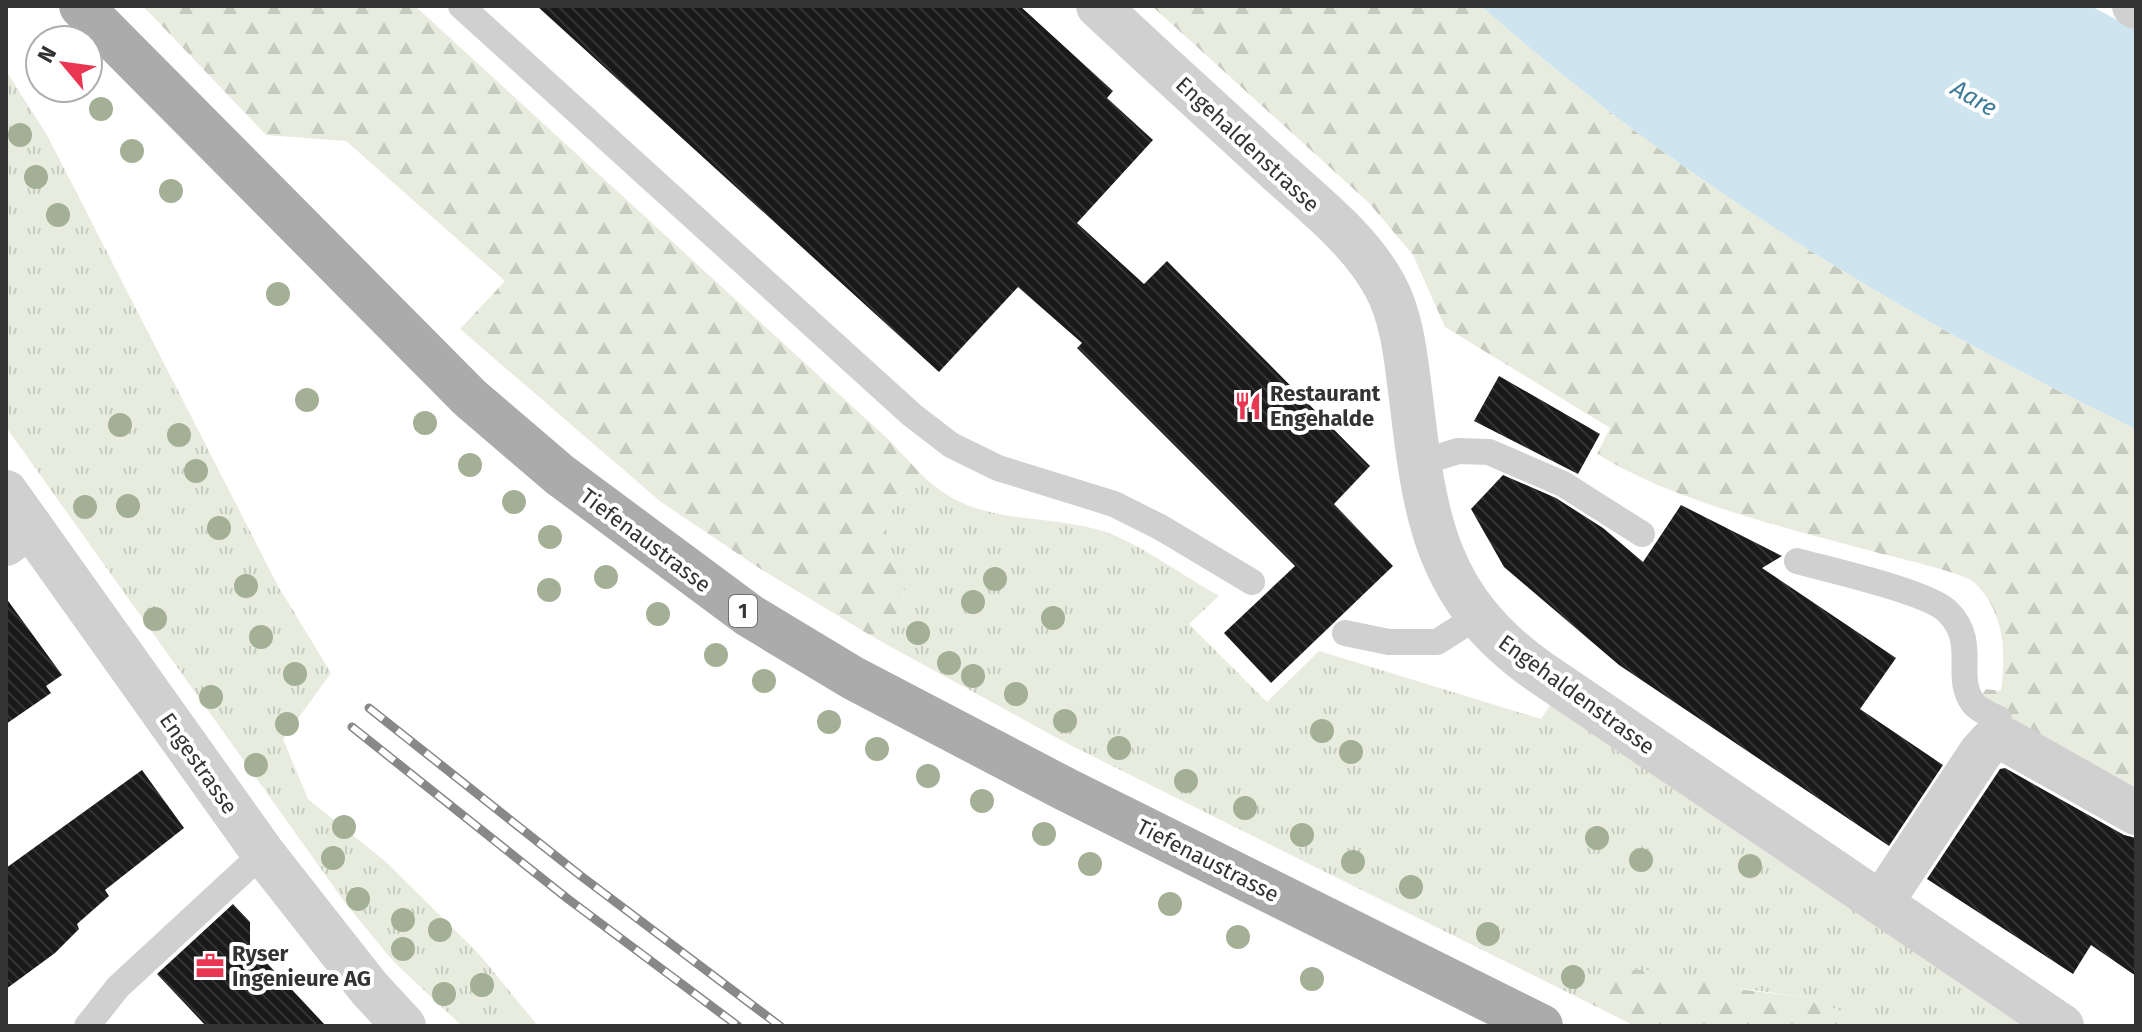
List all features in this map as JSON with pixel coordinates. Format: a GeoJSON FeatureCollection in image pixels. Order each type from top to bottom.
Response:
{"type":"FeatureCollection","features":[{"type":"Feature","properties":{"kind":"main road","name":"Tiefenaustrasse"},"geometry":{"type":"LineString","coordinates":[[81,6],[470,398],[572,485],[750,616],[853,678],[1065,789],[1541,1026]]}},
{"type":"Feature","properties":{"kind":"street","name":"Engehaldenstrasse"},"geometry":{"type":"LineString","coordinates":[[1098,6],[1349,237],[1385,287],[1405,347],[1425,500],[1441,554],[1454,584],[1478,616],[1517,656],[2062,1026]]}},
{"type":"Feature","properties":{"kind":"street","name":"Engestrasse"},"geometry":{"type":"LineString","coordinates":[[14,520],[263,853],[369,988],[404,1026]]}},
{"type":"Feature","properties":{"kind":"street"},"geometry":{"type":"LineString","coordinates":[[1881,903],[1992,740],[2000,740],[2136,813]]}},
{"type":"Feature","properties":{"kind":"lane"},"geometry":{"type":"LineString","coordinates":[[461,6],[579,116],[951,445],[998,468],[1114,504],[1160,527],[1252,582]]}},
{"type":"Feature","properties":{"kind":"lane"},"geometry":{"type":"LineString","coordinates":[[1420,463],[1458,451],[1489,452],[1563,484],[1642,534]]}},
{"type":"Feature","properties":{"kind":"lane"},"geometry":{"type":"LineString","coordinates":[[1797,561],[1912,595],[1947,610],[1965,636],[1966,690],[1974,706],[1999,719],[2000,740]]}},
{"type":"Feature","properties":{"kind":"lane"},"geometry":{"type":"LineString","coordinates":[[1345,633],[1389,642],[1437,642],[1478,616]]}},
{"type":"Feature","properties":{"kind":"lane"},"geometry":{"type":"LineString","coordinates":[[87,1026],[118,987],[263,853]]}},
{"type":"Feature","properties":{"kind":"green space"},"geometry":{"type":"Polygon","coordinates":[[[143,6],[415,6],[889,440],[921,474],[899,496],[885,524],[892,559],[904,590],[899,616],[873,637],[759,568],[661,502],[460,329],[505,281],[346,141],[266,135],[143,6]]]}},
{"type":"Feature","properties":{"kind":"green space"},"geometry":{"type":"Polygon","coordinates":[[[1152,6],[1481,6],[1633,130],[1794,240],[1962,340],[2136,429],[2136,811],[1975,704],[1986,689],[2001,691],[2003,647],[1998,620],[1975,583],[1943,570],[1694,499],[1627,471],[1597,454],[1610,428],[1445,327],[1413,255],[1369,203],[1152,6]]]}},
{"type":"Feature","properties":{"kind":"green space"},"geometry":{"type":"Polygon","coordinates":[[[6,71],[24,104],[27,104],[47,135],[278,586],[331,673],[283,739],[308,799],[386,862],[479,954],[538,1026],[462,1026],[393,961],[346,904],[6,427],[6,71]]]}},
{"type":"Feature","properties":{"kind":"green space"},"geometry":{"type":"Polygon","coordinates":[[[921,474],[963,503],[986,511],[1106,532],[1147,552],[1219,596],[1189,624],[1267,702],[1319,651],[1541,719],[1550,705],[2026,1026],[1878,1025],[1803,997],[1605,970],[1587,1002],[1070,745],[873,637],[899,616],[904,591],[892,559],[885,524],[899,496],[921,474]]]}},
{"type":"Feature","properties":{"kind":"green space"},"geometry":{"type":"Polygon","coordinates":[[[1605,970],[1651,970],[1746,990],[1803,997],[1881,1026],[1635,1026],[1587,1002],[1605,970]]]}},
{"type":"Feature","properties":{"kind":"water","name":"Aare"},"geometry":{"type":"Polygon","coordinates":[[[1481,6],[2091,6],[2136,30],[2136,429],[1962,340],[1794,240],[1633,130],[1481,6]]]}},
{"type":"Feature","properties":{"kind":"building"},"geometry":{"type":"Polygon","coordinates":[[[537,6],[1020,6],[1113,91],[1107,98],[1153,140],[1077,223],[1144,284],[1167,261],[1370,466],[1334,504],[1393,566],[1271,683],[1224,633],[1295,566],[1077,348],[1082,343],[1018,287],[939,372],[537,6]]]}},
{"type":"Feature","properties":{"kind":"building"},"geometry":{"type":"Polygon","coordinates":[[[1499,376],[1600,434],[1578,474],[1474,421],[1499,376]]]}},
{"type":"Feature","properties":{"kind":"building"},"geometry":{"type":"Polygon","coordinates":[[[1503,475],[1556,498],[1603,528],[1643,562],[1681,505],[1782,556],[1762,568],[1896,658],[1860,709],[1943,765],[1889,846],[1619,665],[1504,567],[1471,509],[1503,475]]]}},
{"type":"Feature","properties":{"kind":"building"},"geometry":{"type":"Polygon","coordinates":[[[6,598],[62,675],[46,686],[51,693],[6,724],[6,598]]]}},
{"type":"Feature","properties":{"kind":"building"},"geometry":{"type":"Polygon","coordinates":[[[2005,768],[2124,835],[2136,838],[2136,976],[2091,945],[2073,974],[1927,879],[2000,769],[2005,768]]]}},
{"type":"Feature","properties":{"kind":"building"},"geometry":{"type":"Polygon","coordinates":[[[142,770],[184,828],[105,890],[109,896],[77,924],[79,929],[55,953],[6,989],[6,868],[142,770]]]}},
{"type":"Feature","properties":{"kind":"building"},"geometry":{"type":"Polygon","coordinates":[[[233,904],[250,922],[250,945],[326,1026],[206,1026],[157,974],[233,904]]]}},
{"type":"Feature","properties":{"kind":"railway"},"geometry":{"type":"LineString","coordinates":[[369,708],[581,876],[780,1026]]}},
{"type":"Feature","properties":{"kind":"railway"},"geometry":{"type":"LineString","coordinates":[[352,727],[568,899],[738,1026]]}},
{"type":"Feature","properties":{"kind":"place","name":"Restaurant Engehalde"},"geometry":{"type":"Point","coordinates":[1248,406]}},
{"type":"Feature","properties":{"kind":"place","name":"Ryser Ingenieure AG"},"geometry":{"type":"Point","coordinates":[210,966]}}]}
